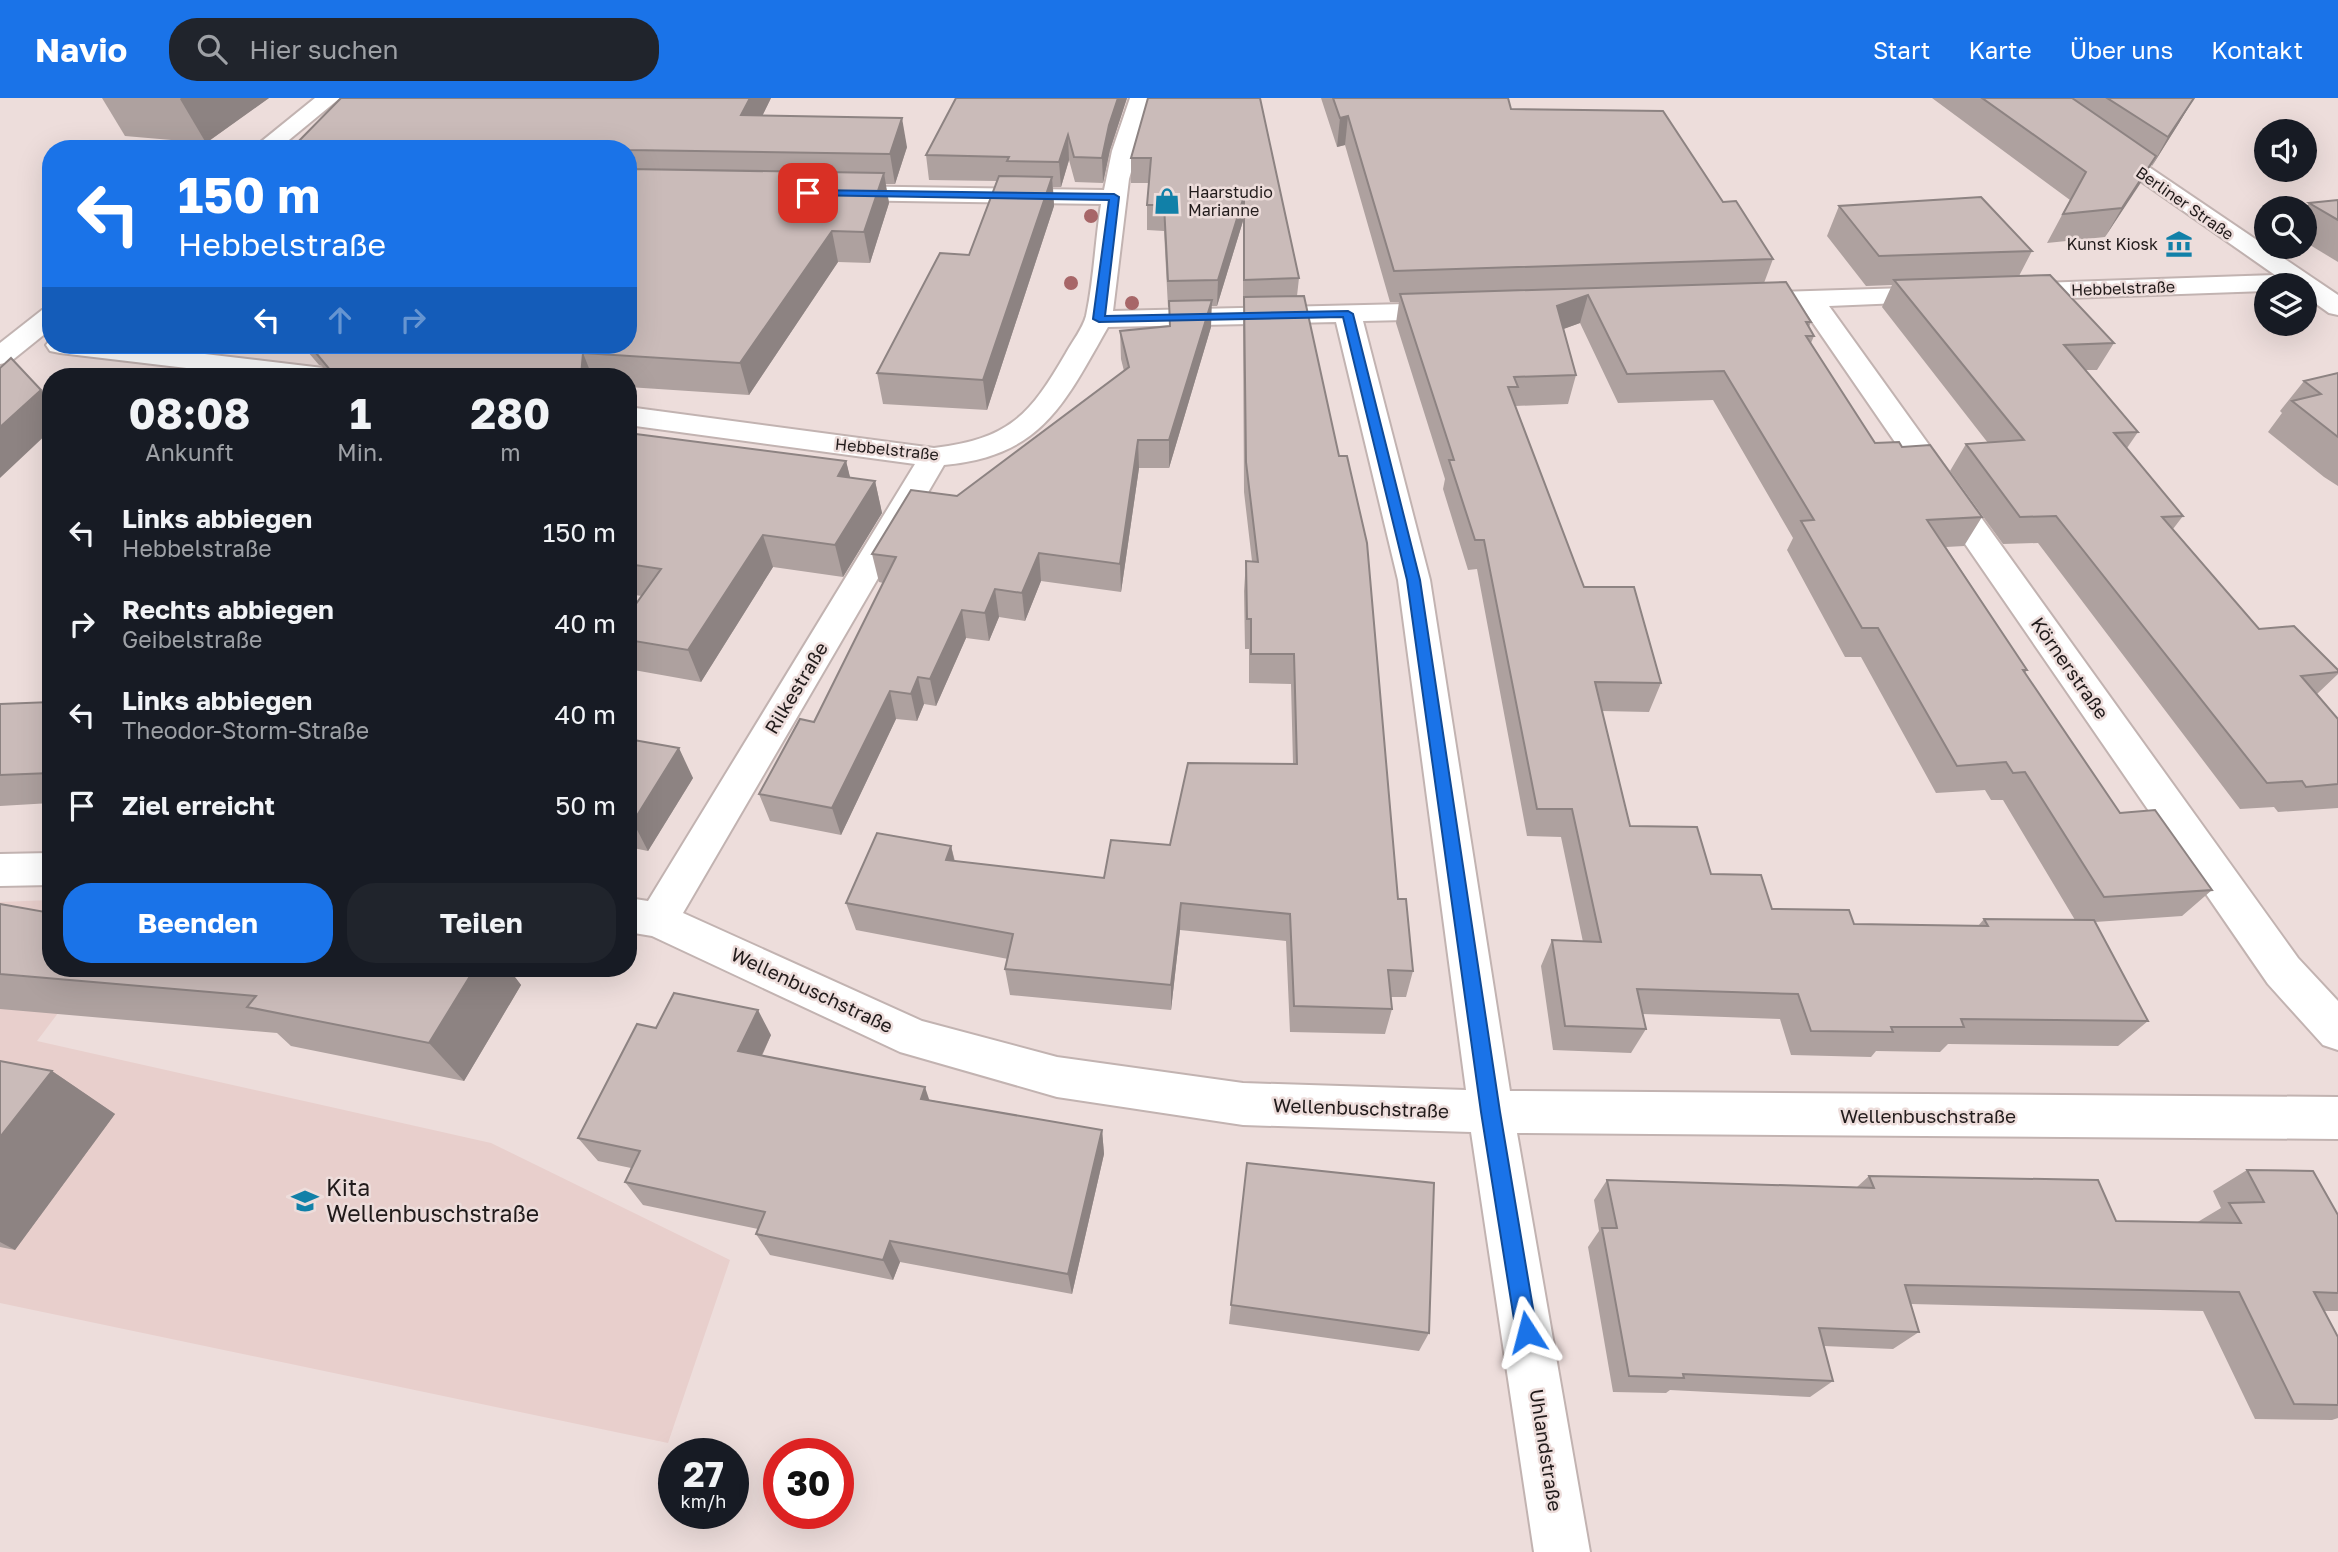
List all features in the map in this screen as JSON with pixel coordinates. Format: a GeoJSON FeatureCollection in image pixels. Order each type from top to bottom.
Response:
{"type":"FeatureCollection","features":[{"type":"Feature","properties":{"kind":"street"},"geometry":{"type":"LineString","coordinates":[[318,98],[328,98]]}},
{"type":"Feature","properties":{"kind":"street"},"geometry":{"type":"LineString","coordinates":[[274,140],[328,98]]}},
{"type":"Feature","properties":{"kind":"street"},"geometry":{"type":"LineString","coordinates":[[1141,98],[1130,126],[1114,197],[1099,319],[1468,310]]}},
{"type":"Feature","properties":{"kind":"street","name":"Berliner Straße"},"geometry":{"type":"LineString","coordinates":[[2033,98],[2287,273]]}},
{"type":"Feature","properties":{"kind":"street"},"geometry":{"type":"LineString","coordinates":[[808,193],[1114,197]]}},
{"type":"Feature","properties":{"kind":"street","name":"Hebbelstraße"},"geometry":{"type":"LineString","coordinates":[[1990,293],[2254,284]]}},
{"type":"Feature","properties":{"kind":"street","name":"Berliner Straße"},"geometry":{"type":"LineString","coordinates":[[2317,293],[2338,307]]}},
{"type":"Feature","properties":{"kind":"street"},"geometry":{"type":"LineString","coordinates":[[1715,302],[1962,294]]}},
{"type":"Feature","properties":{"kind":"street","name":"Körnerstraße"},"geometry":{"type":"LineString","coordinates":[[1810,299],[2283,971],[2338,1031]]}},
{"type":"Feature","properties":{"kind":"street","name":"Uhlandstraße"},"geometry":{"type":"LineString","coordinates":[[1348,314],[1414,580],[1491,1112],[1562,1552]]}},
{"type":"Feature","properties":{"kind":"street","name":"Hebbelstraße"},"geometry":{"type":"LineString","coordinates":[[637,417],[934,457],[977,451],[1007,438],[1035,420],[1053,398],[1099,319]]}},
{"type":"Feature","properties":{"kind":"street"},"geometry":{"type":"LineString","coordinates":[[10,348],[42,323]]}},
{"type":"Feature","properties":{"kind":"street"},"geometry":{"type":"LineString","coordinates":[[10,348],[42,345]]}},
{"type":"Feature","properties":{"kind":"street"},"geometry":{"type":"LineString","coordinates":[[137,354],[256,368]]}},
{"type":"Feature","properties":{"kind":"street"},"geometry":{"type":"LineString","coordinates":[[223,364],[234,354]]}},
{"type":"Feature","properties":{"kind":"street","name":"Rilkestraße"},"geometry":{"type":"LineString","coordinates":[[643,917],[934,457]]}},
{"type":"Feature","properties":{"kind":"street"},"geometry":{"type":"LineString","coordinates":[[0,870],[42,869]]}},
{"type":"Feature","properties":{"kind":"street","name":"Wellenbuschstraße"},"geometry":{"type":"LineString","coordinates":[[643,917],[915,1038],[1057,1077],[1243,1104],[1491,1112],[2338,1118]]}},
{"type":"Feature","properties":{"kind":"shaded area","name":"Kita Wellenbuschstraße"},"geometry":{"type":"Polygon","coordinates":[[[42,900],[42,977],[85,977],[37,1041],[491,1143],[730,1260],[670,1438],[658,1438],[658,1441],[0,1303],[0,902],[42,900]]]}},
{"type":"Feature","properties":{"kind":"building"},"geometry":{"type":"Polygon","coordinates":[[[341,98],[750,98],[741,115],[902,118],[890,154],[637,150],[637,140],[300,140],[341,98]]]}},
{"type":"Feature","properties":{"kind":"building"},"geometry":{"type":"Polygon","coordinates":[[[956,98],[1118,98],[1102,158],[1074,157],[1068,135],[1059,162],[1007,161],[1009,157],[926,155],[956,98]]]}},
{"type":"Feature","properties":{"kind":"building"},"geometry":{"type":"Polygon","coordinates":[[[1148,98],[1260,98],[1299,278],[1244,280],[1244,196],[1218,280],[1168,281],[1164,205],[1147,205],[1151,158],[1131,158],[1148,98]]]}},
{"type":"Feature","properties":{"kind":"building"},"geometry":{"type":"Polygon","coordinates":[[[1333,98],[1508,98],[1511,109],[1663,111],[1723,202],[1736,201],[1773,259],[1394,271],[1348,116],[1340,118],[1333,98]]]}},
{"type":"Feature","properties":{"kind":"building"},"geometry":{"type":"Polygon","coordinates":[[[1982,98],[2072,98],[2156,156],[2122,208],[2063,214],[2086,172],[1982,98]]]}},
{"type":"Feature","properties":{"kind":"building"},"geometry":{"type":"Polygon","coordinates":[[[2107,98],[2194,98],[2168,137],[2107,98]]]}},
{"type":"Feature","properties":{"kind":"building"},"geometry":{"type":"Polygon","coordinates":[[[637,169],[884,173],[864,232],[832,231],[740,363],[599,354],[637,354],[637,169]]]}},
{"type":"Feature","properties":{"kind":"building"},"geometry":{"type":"Polygon","coordinates":[[[999,176],[1052,177],[983,380],[877,373],[940,253],[969,255],[999,176]]]}},
{"type":"Feature","properties":{"kind":"building"},"geometry":{"type":"Polygon","coordinates":[[[1981,197],[2032,251],[1879,256],[1839,206],[1981,197]]]}},
{"type":"Feature","properties":{"kind":"building"},"geometry":{"type":"Polygon","coordinates":[[[2338,200],[2338,220],[2317,208],[2317,202],[2338,200]]]}},
{"type":"Feature","properties":{"kind":"building"},"geometry":{"type":"Polygon","coordinates":[[[2050,275],[2114,343],[2064,345],[2138,432],[2114,433],[2183,516],[2162,517],[2259,629],[2294,626],[2338,670],[2301,676],[2338,719],[2338,784],[2306,787],[2302,781],[2267,783],[2056,516],[2020,517],[1966,444],[2024,440],[1894,280],[2050,275]]]}},
{"type":"Feature","properties":{"kind":"building"},"geometry":{"type":"Polygon","coordinates":[[[1786,282],[1811,322],[1806,322],[1814,336],[1806,336],[1875,443],[1899,442],[1902,447],[1930,445],[1982,517],[1927,520],[2027,670],[2023,670],[2120,813],[2155,810],[2212,890],[2104,897],[2025,772],[2013,773],[2006,762],[1957,766],[1878,628],[1862,628],[1801,521],[1814,520],[1724,371],[1627,374],[1588,295],[1557,306],[1576,375],[1514,377],[1518,387],[1508,387],[1584,587],[1634,587],[1661,683],[1595,682],[1630,826],[1697,827],[1711,874],[1761,875],[1772,909],[1849,910],[1854,924],[1988,926],[1984,919],[2094,920],[2148,1021],[1961,1019],[1964,1027],[1891,1027],[1893,1032],[1811,1031],[1798,994],[1637,989],[1646,1029],[1565,1026],[1552,940],[1601,942],[1572,809],[1537,809],[1484,540],[1475,540],[1449,460],[1454,460],[1400,294],[1786,282]]]}},
{"type":"Feature","properties":{"kind":"building"},"geometry":{"type":"Polygon","coordinates":[[[1304,296],[1339,456],[1347,456],[1367,543],[1398,899],[1406,899],[1413,971],[1388,970],[1392,1009],[1294,1006],[1290,914],[1181,903],[1171,985],[1005,969],[1013,934],[846,903],[877,833],[951,846],[946,860],[1104,878],[1111,840],[1170,845],[1188,763],[1297,764],[1294,654],[1251,654],[1251,619],[1247,619],[1246,561],[1258,562],[1246,462],[1244,297],[1304,296]]]}},
{"type":"Feature","properties":{"kind":"building"},"geometry":{"type":"Polygon","coordinates":[[[1212,300],[1169,440],[1138,440],[1120,564],[1039,553],[1022,593],[995,589],[985,613],[962,610],[930,679],[918,677],[911,694],[890,691],[832,808],[759,794],[800,719],[814,722],[896,557],[872,554],[911,490],[957,496],[1129,367],[1120,331],[1170,326],[1169,301],[1212,300]]]}},
{"type":"Feature","properties":{"kind":"building"},"geometry":{"type":"Polygon","coordinates":[[[317,354],[583,354],[582,368],[328,368],[317,354]]]}},
{"type":"Feature","properties":{"kind":"building"},"geometry":{"type":"Polygon","coordinates":[[[11,358],[41,390],[0,427],[0,368],[11,358]]]}},
{"type":"Feature","properties":{"kind":"building"},"geometry":{"type":"Polygon","coordinates":[[[2338,373],[2338,437],[2292,401],[2321,394],[2304,381],[2338,373]]]}},
{"type":"Feature","properties":{"kind":"building"},"geometry":{"type":"Polygon","coordinates":[[[637,434],[846,461],[838,476],[875,481],[835,545],[763,535],[688,650],[637,642],[637,602],[661,569],[637,565],[637,434]]]}},
{"type":"Feature","properties":{"kind":"building"},"geometry":{"type":"Polygon","coordinates":[[[42,702],[42,773],[0,775],[0,704],[42,702]]]}},
{"type":"Feature","properties":{"kind":"building"},"geometry":{"type":"Polygon","coordinates":[[[637,741],[679,748],[637,816],[637,741]]]}},
{"type":"Feature","properties":{"kind":"building"},"geometry":{"type":"Polygon","coordinates":[[[0,904],[42,911],[42,977],[469,977],[429,1043],[247,1007],[256,996],[0,974],[0,904]]]}},
{"type":"Feature","properties":{"kind":"building"},"geometry":{"type":"Polygon","coordinates":[[[674,993],[758,1010],[738,1051],[925,1087],[921,1099],[1102,1130],[1068,1274],[890,1241],[883,1260],[756,1234],[765,1212],[625,1182],[640,1151],[578,1138],[637,1024],[656,1028],[674,993]]]}},
{"type":"Feature","properties":{"kind":"building"},"geometry":{"type":"Polygon","coordinates":[[[0,1061],[52,1071],[0,1137],[0,1061]]]}},
{"type":"Feature","properties":{"kind":"building"},"geometry":{"type":"Polygon","coordinates":[[[1247,1163],[1434,1183],[1429,1333],[1231,1305],[1247,1163]]]}},
{"type":"Feature","properties":{"kind":"building"},"geometry":{"type":"Polygon","coordinates":[[[2247,1170],[2313,1171],[2338,1215],[2338,1293],[2314,1292],[2338,1337],[2338,1405],[2294,1404],[2239,1292],[1905,1285],[1919,1332],[1819,1328],[1833,1381],[1683,1374],[1684,1378],[1629,1376],[1602,1228],[1617,1228],[1607,1180],[1874,1188],[1869,1176],[2098,1180],[2116,1221],[2241,1223],[2229,1203],[2264,1202],[2247,1170]]]}},
{"type":"Feature","properties":{"kind":"place","name":"Haarstudio Marianne"},"geometry":{"type":"Point","coordinates":[1167,201]}},
{"type":"Feature","properties":{"kind":"place","name":"Kunst Kiosk"},"geometry":{"type":"Point","coordinates":[2179,244]}},
{"type":"Feature","properties":{"kind":"place","name":"Kita Wellenbuschstraße"},"geometry":{"type":"Point","coordinates":[305,1201]}},
{"type":"Feature","properties":{"kind":"route"},"geometry":{"type":"LineString","coordinates":[[808,193],[1114,197],[1099,319],[1348,314],[1414,580],[1491,1112],[1527,1332]]}}]}
